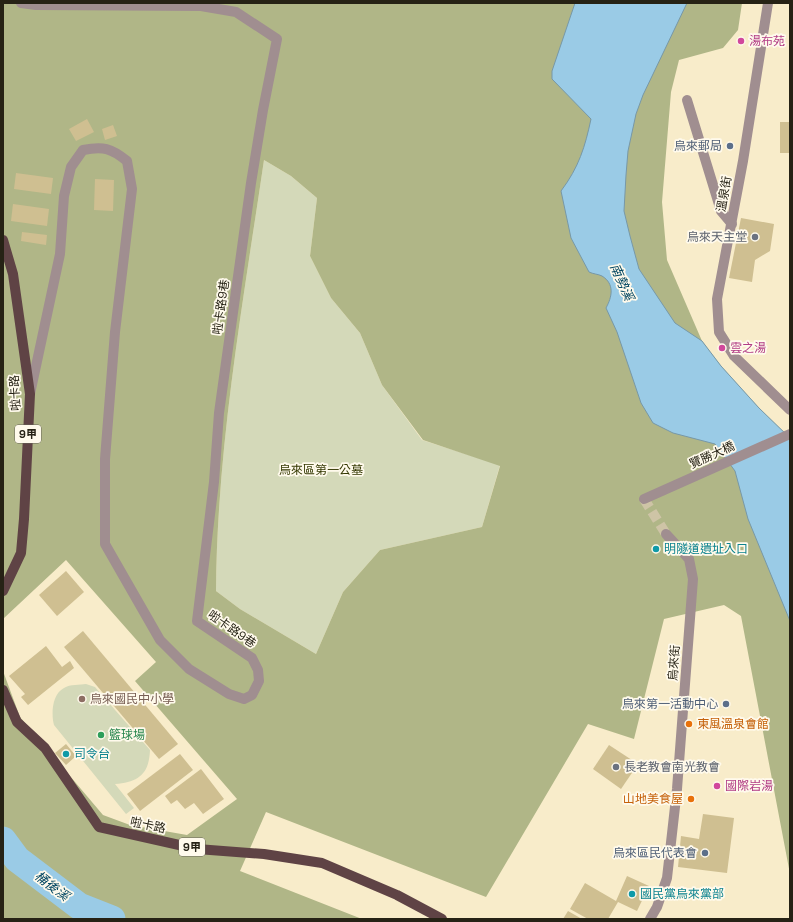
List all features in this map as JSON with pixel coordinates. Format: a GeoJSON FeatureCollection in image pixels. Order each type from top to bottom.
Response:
{"type":"FeatureCollection","features":[{"type":"Feature","properties":{"kind":"main road","name":"啦卡路"},"geometry":{"type":"LineString","coordinates":[[3,240],[13,274],[30,394],[21,552],[3,591]]}},
{"type":"Feature","properties":{"kind":"main road","name":"啦卡路"},"geometry":{"type":"LineString","coordinates":[[3,690],[17,722],[45,748],[100,827],[197,848],[256,853],[322,863],[397,895],[442,919]]}},
{"type":"Feature","properties":{"kind":"street","name":"啦卡路9巷"},"geometry":{"type":"LineString","coordinates":[[21,3],[36,5],[201,6],[236,12],[277,39],[252,176],[224,383],[214,482],[197,621],[252,658],[258,670],[259,681],[252,694],[244,699],[229,694],[189,669],[160,640],[105,544],[105,459],[116,332],[132,190],[127,161],[116,152],[99,147],[83,150],[71,167],[64,196],[60,254],[30,394]]}},
{"type":"Feature","properties":{"kind":"street","name":"溫泉街"},"geometry":{"type":"LineString","coordinates":[[768,3],[732,224],[717,299],[719,332],[734,356],[790,410]]}},
{"type":"Feature","properties":{"kind":"street"},"geometry":{"type":"LineString","coordinates":[[687,100],[721,210],[732,224]]}},
{"type":"Feature","properties":{"kind":"street","name":"覽勝大橋"},"geometry":{"type":"LineString","coordinates":[[644,499],[788,435]]}},
{"type":"Feature","properties":{"kind":"street","name":"烏來街"},"geometry":{"type":"LineString","coordinates":[[650,919],[657,907],[667,878],[677,789],[693,579],[689,559],[666,534]]}},
{"type":"Feature","properties":{"kind":"green space"},"geometry":{"type":"Polygon","coordinates":[[[3,3],[742,3],[738,30],[723,48],[679,60],[671,92],[662,202],[667,260],[702,341],[721,366],[759,408],[790,438],[790,874],[741,616],[724,605],[664,619],[634,739],[588,724],[486,897],[266,812],[240,871],[362,919],[3,919],[3,671],[20,717],[103,815],[130,825],[187,835],[237,799],[135,681],[156,662],[66,560],[3,619],[3,3]],[[264,160],[232,375],[217,537],[216,591],[240,609],[316,654],[343,592],[380,550],[482,527],[500,466],[423,440],[382,385],[360,333],[331,298],[310,256],[317,198],[291,176],[264,160]]]}},
{"type":"Feature","properties":{"kind":"green space","name":"烏來區第一公墓"},"geometry":{"type":"Polygon","coordinates":[[[264,160],[291,176],[317,198],[310,256],[331,298],[360,333],[382,385],[422,440],[500,465],[482,527],[380,550],[343,592],[316,654],[240,609],[216,591],[217,537],[221,483],[232,375],[264,160]]]}},
{"type":"Feature","properties":{"kind":"green space"},"geometry":{"type":"Polygon","coordinates":[[[86,684],[95,687],[150,750],[145,771],[141,775],[136,779],[115,784],[134,808],[126,814],[54,725],[53,705],[60,691],[72,685],[86,684]]]}},
{"type":"Feature","properties":{"kind":"water","name":"南勢溪"},"geometry":{"type":"Polygon","coordinates":[[[575,3],[687,3],[643,95],[636,114],[628,151],[624,211],[639,269],[675,323],[702,341],[721,366],[759,408],[790,438],[790,621],[748,519],[735,471],[715,444],[673,433],[653,423],[641,403],[617,332],[606,308],[611,295],[611,287],[602,276],[589,272],[571,238],[561,191],[577,165],[591,119],[552,79],[552,71],[575,3]]]}},
{"type":"Feature","properties":{"kind":"building"},"geometry":{"type":"Polygon","coordinates":[[[87,119],[94,132],[76,141],[69,129],[87,119]]]}},
{"type":"Feature","properties":{"kind":"building"},"geometry":{"type":"Polygon","coordinates":[[[780,122],[790,122],[790,153],[780,153],[780,122]]]}},
{"type":"Feature","properties":{"kind":"building"},"geometry":{"type":"Polygon","coordinates":[[[113,125],[117,136],[105,140],[102,129],[113,125]]]}},
{"type":"Feature","properties":{"kind":"building"},"geometry":{"type":"Polygon","coordinates":[[[16,173],[53,178],[51,194],[14,189],[16,173]]]}},
{"type":"Feature","properties":{"kind":"building"},"geometry":{"type":"Polygon","coordinates":[[[95,179],[114,180],[113,211],[94,210],[95,179]]]}},
{"type":"Feature","properties":{"kind":"building"},"geometry":{"type":"Polygon","coordinates":[[[13,204],[49,209],[47,226],[11,221],[13,204]]]}},
{"type":"Feature","properties":{"kind":"building","name":"烏來天主堂"},"geometry":{"type":"Polygon","coordinates":[[[741,218],[774,224],[770,251],[755,260],[752,282],[729,278],[741,218]]]}},
{"type":"Feature","properties":{"kind":"building"},"geometry":{"type":"Polygon","coordinates":[[[22,232],[47,235],[46,245],[21,241],[22,232]]]}},
{"type":"Feature","properties":{"kind":"building"},"geometry":{"type":"Polygon","coordinates":[[[66,571],[84,592],[57,616],[39,595],[66,571]]]}},
{"type":"Feature","properties":{"kind":"building"},"geometry":{"type":"Polygon","coordinates":[[[83,631],[178,744],[159,759],[64,647],[83,631]]]}},
{"type":"Feature","properties":{"kind":"building"},"geometry":{"type":"Polygon","coordinates":[[[46,646],[62,667],[70,661],[74,668],[28,705],[21,697],[25,694],[9,676],[46,646]]]}},
{"type":"Feature","properties":{"kind":"building","name":"司令台"},"geometry":{"type":"Polygon","coordinates":[[[66,744],[76,756],[66,765],[55,753],[66,744]]]}},
{"type":"Feature","properties":{"kind":"building","name":"長老教會南光教會"},"geometry":{"type":"Polygon","coordinates":[[[609,745],[638,764],[621,789],[593,769],[609,745]]]}},
{"type":"Feature","properties":{"kind":"building"},"geometry":{"type":"Polygon","coordinates":[[[180,754],[193,770],[140,811],[127,794],[180,754]]]}},
{"type":"Feature","properties":{"kind":"building"},"geometry":{"type":"Polygon","coordinates":[[[201,769],[224,799],[203,814],[194,803],[185,809],[177,800],[171,804],[165,796],[201,769]]]}},
{"type":"Feature","properties":{"kind":"building","name":"烏來區民代表會"},"geometry":{"type":"Polygon","coordinates":[[[703,814],[734,818],[727,873],[678,867],[681,836],[699,839],[703,814]]]}},
{"type":"Feature","properties":{"kind":"building"},"geometry":{"type":"Polygon","coordinates":[[[627,876],[649,886],[637,911],[618,902],[608,919],[588,919],[570,909],[585,883],[616,901],[627,876]]]}},
{"type":"Feature","properties":{"kind":"building"},"geometry":{"type":"Polygon","coordinates":[[[568,911],[582,919],[563,919],[568,911]]]}},
{"type":"Feature","properties":{"kind":"waterway","name":"桶後溪"},"geometry":{"type":"LineString","coordinates":[[3,840],[17,859],[79,906],[112,919]]}},
{"type":"Feature","properties":{"kind":"tunnel"},"geometry":{"type":"LineString","coordinates":[[644,499],[666,534]]}},
{"type":"Feature","properties":{"kind":"place","name":"湯布苑"},"geometry":{"type":"Point","coordinates":[741,41]}},
{"type":"Feature","properties":{"kind":"place","name":"烏來郵局"},"geometry":{"type":"Point","coordinates":[730,146]}},
{"type":"Feature","properties":{"kind":"place","name":"烏來天主堂"},"geometry":{"type":"Point","coordinates":[755,237]}},
{"type":"Feature","properties":{"kind":"place","name":"雲之湯"},"geometry":{"type":"Point","coordinates":[722,348]}},
{"type":"Feature","properties":{"kind":"place","name":"明隧道遺址入口"},"geometry":{"type":"Point","coordinates":[656,549]}},
{"type":"Feature","properties":{"kind":"place","name":"烏來國民中小學"},"geometry":{"type":"Point","coordinates":[82,699]}},
{"type":"Feature","properties":{"kind":"place","name":"烏來第一活動中心"},"geometry":{"type":"Point","coordinates":[726,704]}},
{"type":"Feature","properties":{"kind":"place","name":"東風溫泉會館"},"geometry":{"type":"Point","coordinates":[689,724]}},
{"type":"Feature","properties":{"kind":"place","name":"籃球場"},"geometry":{"type":"Point","coordinates":[101,735]}},
{"type":"Feature","properties":{"kind":"place","name":"司令台"},"geometry":{"type":"Point","coordinates":[66,754]}},
{"type":"Feature","properties":{"kind":"place","name":"長老教會南光教會"},"geometry":{"type":"Point","coordinates":[616,767]}},
{"type":"Feature","properties":{"kind":"place","name":"國際岩湯"},"geometry":{"type":"Point","coordinates":[717,786]}},
{"type":"Feature","properties":{"kind":"place","name":"山地美食屋"},"geometry":{"type":"Point","coordinates":[691,799]}},
{"type":"Feature","properties":{"kind":"place","name":"烏來區民代表會"},"geometry":{"type":"Point","coordinates":[705,853]}},
{"type":"Feature","properties":{"kind":"place","name":"國民黨烏來黨部"},"geometry":{"type":"Point","coordinates":[632,894]}}]}
